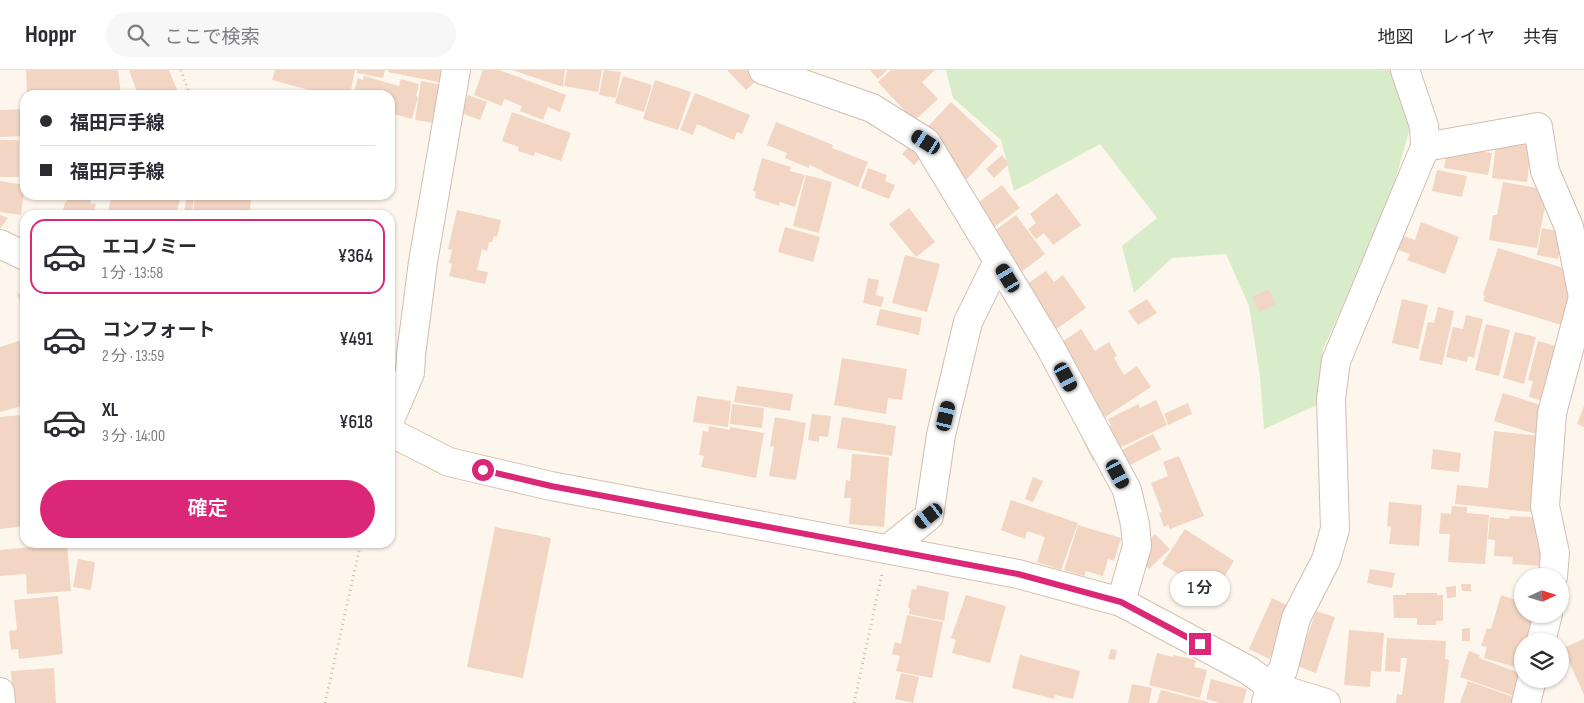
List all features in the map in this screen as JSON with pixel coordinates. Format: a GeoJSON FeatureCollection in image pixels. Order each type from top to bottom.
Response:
{"type":"FeatureCollection","features":[{"type":"Feature","properties":{"kind":"street"},"geometry":{"type":"LineString","coordinates":[[395,408],[410,373],[423,262],[456,70]]}},
{"type":"Feature","properties":{"kind":"street"},"geometry":{"type":"LineString","coordinates":[[763,70],[872,108],[926,142],[1049,345],[1127,490],[1135,524],[1137,546],[1121,602]]}},
{"type":"Feature","properties":{"kind":"street"},"geometry":{"type":"LineString","coordinates":[[1268,694],[1283,670],[1296,618],[1326,560],[1335,529],[1331,400],[1336,361],[1425,147],[1424,126],[1406,70]]}},
{"type":"Feature","properties":{"kind":"street"},"geometry":{"type":"LineString","coordinates":[[1425,147],[1538,127],[1545,171],[1568,226],[1584,297],[1552,413],[1545,506],[1555,553],[1554,568]]}},
{"type":"Feature","properties":{"kind":"street"},"geometry":{"type":"LineString","coordinates":[[0,244],[20,254]]}},
{"type":"Feature","properties":{"kind":"street"},"geometry":{"type":"LineString","coordinates":[[888,549],[929,516],[942,435],[968,322],[998,261]]}},
{"type":"Feature","properties":{"kind":"street"},"geometry":{"type":"LineString","coordinates":[[395,435],[449,462],[551,486],[1018,574],[1121,602],[1248,670],[1268,694],[1326,703]]}},
{"type":"Feature","properties":{"kind":"street"},"geometry":{"type":"LineString","coordinates":[[1526,703],[1530,688]]}},
{"type":"Feature","properties":{"kind":"street"},"geometry":{"type":"LineString","coordinates":[[0,692],[1,703]]}},
{"type":"Feature","properties":{"kind":"path"},"geometry":{"type":"LineString","coordinates":[[180,70],[188,90]]}},
{"type":"Feature","properties":{"kind":"path"},"geometry":{"type":"LineString","coordinates":[[326,703],[360,548]]}},
{"type":"Feature","properties":{"kind":"path"},"geometry":{"type":"LineString","coordinates":[[854,703],[888,549]]}},
{"type":"Feature","properties":{"kind":"green space"},"geometry":{"type":"Polygon","coordinates":[[[946,70],[1395,70],[1412,121],[1386,212],[1323,349],[1319,404],[1264,429],[1260,376],[1249,306],[1226,254],[1172,258],[1134,293],[1122,246],[1157,218],[1100,144],[1014,191],[1001,140],[953,98],[946,70]]]}},
{"type":"Feature","properties":{"kind":"building"},"geometry":{"type":"Polygon","coordinates":[[[26,70],[118,70],[120,90],[27,90],[26,70]]]}},
{"type":"Feature","properties":{"kind":"building"},"geometry":{"type":"Polygon","coordinates":[[[129,70],[169,70],[177,90],[136,90],[129,70]]]}},
{"type":"Feature","properties":{"kind":"building"},"geometry":{"type":"Polygon","coordinates":[[[275,70],[355,70],[351,90],[309,90],[272,80],[275,70]]]}},
{"type":"Feature","properties":{"kind":"building"},"geometry":{"type":"Polygon","coordinates":[[[357,70],[385,70],[383,78],[357,73],[357,70]]]}},
{"type":"Feature","properties":{"kind":"building"},"geometry":{"type":"Polygon","coordinates":[[[388,70],[446,70],[443,83],[388,72],[388,70]]]}},
{"type":"Feature","properties":{"kind":"building"},"geometry":{"type":"Polygon","coordinates":[[[483,70],[499,70],[566,95],[560,112],[548,107],[543,120],[520,111],[522,106],[504,99],[502,106],[474,95],[483,70]]]}},
{"type":"Feature","properties":{"kind":"building"},"geometry":{"type":"Polygon","coordinates":[[[512,70],[565,70],[563,87],[512,70]]]}},
{"type":"Feature","properties":{"kind":"building"},"geometry":{"type":"Polygon","coordinates":[[[567,70],[602,70],[598,92],[564,86],[567,70]]]}},
{"type":"Feature","properties":{"kind":"building"},"geometry":{"type":"Polygon","coordinates":[[[604,70],[621,72],[616,98],[599,95],[604,70]]]}},
{"type":"Feature","properties":{"kind":"building"},"geometry":{"type":"Polygon","coordinates":[[[727,70],[768,70],[746,90],[727,70]]]}},
{"type":"Feature","properties":{"kind":"building"},"geometry":{"type":"Polygon","coordinates":[[[870,70],[887,70],[878,79],[870,70]]]}},
{"type":"Feature","properties":{"kind":"building"},"geometry":{"type":"Polygon","coordinates":[[[891,70],[935,70],[922,82],[938,99],[914,121],[878,82],[891,70]]]}},
{"type":"Feature","properties":{"kind":"building"},"geometry":{"type":"Polygon","coordinates":[[[364,76],[399,86],[401,79],[419,84],[416,96],[418,97],[412,119],[395,114],[395,90],[354,90],[358,78],[363,80],[364,76]]]}},
{"type":"Feature","properties":{"kind":"building"},"geometry":{"type":"Polygon","coordinates":[[[623,76],[652,85],[644,112],[615,103],[623,76]]]}},
{"type":"Feature","properties":{"kind":"building"},"geometry":{"type":"Polygon","coordinates":[[[655,80],[691,92],[678,130],[643,119],[655,80]]]}},
{"type":"Feature","properties":{"kind":"building"},"geometry":{"type":"Polygon","coordinates":[[[421,81],[442,85],[435,123],[415,120],[421,81]]]}},
{"type":"Feature","properties":{"kind":"building"},"geometry":{"type":"Polygon","coordinates":[[[695,93],[750,115],[742,134],[737,132],[734,140],[697,124],[693,135],[680,130],[695,93]]]}},
{"type":"Feature","properties":{"kind":"building"},"geometry":{"type":"Polygon","coordinates":[[[468,95],[487,102],[480,120],[461,113],[468,95]]]}},
{"type":"Feature","properties":{"kind":"building"},"geometry":{"type":"Polygon","coordinates":[[[951,102],[998,146],[964,182],[929,149],[914,165],[902,154],[951,102]]]}},
{"type":"Feature","properties":{"kind":"building"},"geometry":{"type":"Polygon","coordinates":[[[20,109],[20,136],[0,137],[0,110],[20,109]]]}},
{"type":"Feature","properties":{"kind":"building"},"geometry":{"type":"Polygon","coordinates":[[[512,112],[571,133],[561,161],[535,152],[534,156],[518,151],[519,147],[502,141],[512,112]]]}},
{"type":"Feature","properties":{"kind":"building"},"geometry":{"type":"Polygon","coordinates":[[[776,122],[833,145],[832,148],[868,162],[858,187],[810,165],[809,168],[785,158],[787,153],[767,145],[776,122]]]}},
{"type":"Feature","properties":{"kind":"building"},"geometry":{"type":"Polygon","coordinates":[[[0,140],[19,140],[19,177],[0,177],[0,140]]]}},
{"type":"Feature","properties":{"kind":"building"},"geometry":{"type":"Polygon","coordinates":[[[1532,141],[1527,182],[1492,178],[1496,143],[1532,141]]]}},
{"type":"Feature","properties":{"kind":"building"},"geometry":{"type":"Polygon","coordinates":[[[1448,146],[1492,153],[1488,175],[1444,168],[1448,146]]]}},
{"type":"Feature","properties":{"kind":"building"},"geometry":{"type":"Polygon","coordinates":[[[1002,155],[1009,164],[994,178],[986,169],[1002,155]]]}},
{"type":"Feature","properties":{"kind":"building"},"geometry":{"type":"Polygon","coordinates":[[[762,158],[791,167],[790,171],[805,175],[795,207],[780,202],[779,206],[755,198],[756,192],[753,191],[762,158]]]}},
{"type":"Feature","properties":{"kind":"building"},"geometry":{"type":"Polygon","coordinates":[[[868,168],[887,175],[885,181],[895,185],[889,199],[861,188],[868,168]]]}},
{"type":"Feature","properties":{"kind":"building"},"geometry":{"type":"Polygon","coordinates":[[[1437,170],[1467,176],[1462,197],[1432,191],[1437,170]]]}},
{"type":"Feature","properties":{"kind":"building"},"geometry":{"type":"Polygon","coordinates":[[[806,175],[832,182],[819,233],[793,226],[806,175]]]}},
{"type":"Feature","properties":{"kind":"building"},"geometry":{"type":"Polygon","coordinates":[[[0,181],[20,184],[20,200],[23,200],[20,215],[0,212],[0,181]]]}},
{"type":"Feature","properties":{"kind":"building"},"geometry":{"type":"Polygon","coordinates":[[[1503,182],[1548,190],[1537,248],[1489,240],[1493,215],[1497,215],[1503,182]]]}},
{"type":"Feature","properties":{"kind":"building"},"geometry":{"type":"Polygon","coordinates":[[[1002,185],[1020,208],[985,234],[968,210],[1002,185]]]}},
{"type":"Feature","properties":{"kind":"building"},"geometry":{"type":"Polygon","coordinates":[[[1057,193],[1081,225],[1053,245],[1044,233],[1036,239],[1028,229],[1036,223],[1030,214],[1057,193]]]}},
{"type":"Feature","properties":{"kind":"building"},"geometry":{"type":"Polygon","coordinates":[[[67,200],[91,200],[90,203],[96,204],[94,210],[63,210],[65,202],[67,200]]]}},
{"type":"Feature","properties":{"kind":"building"},"geometry":{"type":"Polygon","coordinates":[[[111,200],[180,200],[177,210],[108,210],[111,200]]]}},
{"type":"Feature","properties":{"kind":"building"},"geometry":{"type":"Polygon","coordinates":[[[186,200],[193,200],[192,210],[184,210],[186,200]]]}},
{"type":"Feature","properties":{"kind":"building"},"geometry":{"type":"Polygon","coordinates":[[[194,200],[251,200],[250,210],[194,210],[194,200]]]}},
{"type":"Feature","properties":{"kind":"building"},"geometry":{"type":"Polygon","coordinates":[[[909,208],[935,242],[916,257],[889,224],[909,208]]]}},
{"type":"Feature","properties":{"kind":"building"},"geometry":{"type":"Polygon","coordinates":[[[457,210],[501,220],[497,237],[494,236],[492,242],[489,242],[487,251],[482,249],[477,270],[488,272],[485,284],[449,276],[452,264],[449,263],[452,250],[448,249],[457,210]]]}},
{"type":"Feature","properties":{"kind":"building"},"geometry":{"type":"Polygon","coordinates":[[[0,215],[8,218],[0,229],[0,215]]]}},
{"type":"Feature","properties":{"kind":"building"},"geometry":{"type":"Polygon","coordinates":[[[1016,215],[1045,254],[1008,282],[979,242],[1016,215]]]}},
{"type":"Feature","properties":{"kind":"building"},"geometry":{"type":"Polygon","coordinates":[[[1421,222],[1459,237],[1445,274],[1407,260],[1410,254],[1393,248],[1398,234],[1415,240],[1421,222]]]}},
{"type":"Feature","properties":{"kind":"building"},"geometry":{"type":"Polygon","coordinates":[[[785,227],[820,237],[813,262],[778,252],[785,227]]]}},
{"type":"Feature","properties":{"kind":"building"},"geometry":{"type":"Polygon","coordinates":[[[1542,228],[1563,232],[1558,259],[1537,255],[1542,228]]]}},
{"type":"Feature","properties":{"kind":"building"},"geometry":{"type":"Polygon","coordinates":[[[1498,248],[1573,271],[1568,327],[1483,301],[1485,296],[1483,295],[1498,248]]]}},
{"type":"Feature","properties":{"kind":"building"},"geometry":{"type":"Polygon","coordinates":[[[905,255],[940,264],[927,312],[892,303],[905,255]]]}},
{"type":"Feature","properties":{"kind":"building"},"geometry":{"type":"Polygon","coordinates":[[[1046,271],[1054,282],[1063,275],[1086,308],[1048,335],[1017,291],[1046,271]]]}},
{"type":"Feature","properties":{"kind":"building"},"geometry":{"type":"Polygon","coordinates":[[[868,278],[879,280],[876,295],[884,297],[881,307],[863,303],[868,278]]]}},
{"type":"Feature","properties":{"kind":"building"},"geometry":{"type":"Polygon","coordinates":[[[1269,289],[1276,304],[1259,312],[1252,297],[1269,289]]]}},
{"type":"Feature","properties":{"kind":"building"},"geometry":{"type":"Polygon","coordinates":[[[1147,299],[1157,313],[1138,325],[1128,311],[1147,299]]]}},
{"type":"Feature","properties":{"kind":"building"},"geometry":{"type":"Polygon","coordinates":[[[1402,299],[1428,305],[1418,349],[1392,343],[1402,299]]]}},
{"type":"Feature","properties":{"kind":"building"},"geometry":{"type":"Polygon","coordinates":[[[1438,307],[1454,311],[1442,365],[1419,360],[1428,322],[1434,323],[1438,307]]]}},
{"type":"Feature","properties":{"kind":"building"},"geometry":{"type":"Polygon","coordinates":[[[880,309],[922,318],[919,335],[876,325],[880,309]]]}},
{"type":"Feature","properties":{"kind":"building"},"geometry":{"type":"Polygon","coordinates":[[[1466,315],[1483,319],[1474,358],[1468,356],[1467,362],[1446,357],[1453,327],[1463,329],[1466,315]]]}},
{"type":"Feature","properties":{"kind":"building"},"geometry":{"type":"Polygon","coordinates":[[[1486,324],[1510,330],[1499,376],[1475,370],[1486,324]]]}},
{"type":"Feature","properties":{"kind":"building"},"geometry":{"type":"Polygon","coordinates":[[[1081,329],[1095,351],[1109,342],[1117,356],[1114,358],[1124,375],[1137,366],[1151,387],[1102,419],[1059,344],[1081,329]]]}},
{"type":"Feature","properties":{"kind":"building"},"geometry":{"type":"Polygon","coordinates":[[[1515,332],[1536,337],[1524,384],[1503,378],[1515,332]]]}},
{"type":"Feature","properties":{"kind":"building"},"geometry":{"type":"Polygon","coordinates":[[[20,341],[20,406],[0,412],[0,347],[20,341]]]}},
{"type":"Feature","properties":{"kind":"building"},"geometry":{"type":"Polygon","coordinates":[[[1538,341],[1564,348],[1549,403],[1529,397],[1533,381],[1528,380],[1538,341]]]}},
{"type":"Feature","properties":{"kind":"building"},"geometry":{"type":"Polygon","coordinates":[[[842,358],[907,369],[902,400],[888,398],[886,414],[834,405],[842,358]]]}},
{"type":"Feature","properties":{"kind":"building"},"geometry":{"type":"Polygon","coordinates":[[[737,386],[793,394],[790,411],[734,402],[737,386]]]}},
{"type":"Feature","properties":{"kind":"building"},"geometry":{"type":"Polygon","coordinates":[[[1503,393],[1550,408],[1542,436],[1494,421],[1503,393]]]}},
{"type":"Feature","properties":{"kind":"building"},"geometry":{"type":"Polygon","coordinates":[[[697,396],[731,401],[728,427],[693,422],[697,396]]]}},
{"type":"Feature","properties":{"kind":"building"},"geometry":{"type":"Polygon","coordinates":[[[1156,400],[1167,425],[1093,461],[1082,439],[1111,425],[1108,419],[1138,404],[1140,408],[1156,400]]]}},
{"type":"Feature","properties":{"kind":"building"},"geometry":{"type":"Polygon","coordinates":[[[1188,403],[1192,414],[1168,425],[1164,414],[1188,403]]]}},
{"type":"Feature","properties":{"kind":"building"},"geometry":{"type":"Polygon","coordinates":[[[732,404],[764,408],[762,428],[730,424],[732,404]]]}},
{"type":"Feature","properties":{"kind":"building"},"geometry":{"type":"Polygon","coordinates":[[[1584,406],[1584,427],[1577,424],[1584,406]]]}},
{"type":"Feature","properties":{"kind":"building"},"geometry":{"type":"Polygon","coordinates":[[[812,414],[831,416],[828,437],[819,436],[819,442],[808,440],[812,414]]]}},
{"type":"Feature","properties":{"kind":"building"},"geometry":{"type":"Polygon","coordinates":[[[20,415],[20,527],[0,529],[0,417],[20,415]]]}},
{"type":"Feature","properties":{"kind":"building"},"geometry":{"type":"Polygon","coordinates":[[[775,417],[806,423],[796,480],[769,476],[774,447],[770,446],[775,417]]]}},
{"type":"Feature","properties":{"kind":"building"},"geometry":{"type":"Polygon","coordinates":[[[842,417],[896,426],[892,456],[837,448],[842,417]]]}},
{"type":"Feature","properties":{"kind":"building"},"geometry":{"type":"Polygon","coordinates":[[[709,426],[730,430],[730,427],[764,433],[756,478],[701,467],[704,456],[699,455],[703,431],[708,432],[709,426]]]}},
{"type":"Feature","properties":{"kind":"building"},"geometry":{"type":"Polygon","coordinates":[[[1494,431],[1540,436],[1532,512],[1455,504],[1457,485],[1488,488],[1494,431]]]}},
{"type":"Feature","properties":{"kind":"building"},"geometry":{"type":"Polygon","coordinates":[[[1153,434],[1161,449],[1111,475],[1110,472],[1102,476],[1096,463],[1153,434]]]}},
{"type":"Feature","properties":{"kind":"building"},"geometry":{"type":"Polygon","coordinates":[[[1433,449],[1461,453],[1459,472],[1431,469],[1433,449]]]}},
{"type":"Feature","properties":{"kind":"building"},"geometry":{"type":"Polygon","coordinates":[[[852,454],[889,457],[884,527],[849,524],[851,498],[844,498],[846,480],[850,481],[852,454]]]}},
{"type":"Feature","properties":{"kind":"building"},"geometry":{"type":"Polygon","coordinates":[[[1179,456],[1204,516],[1170,529],[1168,525],[1164,527],[1159,513],[1162,512],[1151,483],[1168,476],[1163,462],[1179,456]]]}},
{"type":"Feature","properties":{"kind":"building"},"geometry":{"type":"Polygon","coordinates":[[[1033,477],[1043,481],[1033,502],[1025,499],[1033,477]]]}},
{"type":"Feature","properties":{"kind":"building"},"geometry":{"type":"Polygon","coordinates":[[[1011,500],[1078,523],[1061,570],[1037,562],[1045,537],[1027,531],[1025,539],[1001,530],[1011,500]]]}},
{"type":"Feature","properties":{"kind":"building"},"geometry":{"type":"Polygon","coordinates":[[[1389,502],[1422,505],[1419,546],[1389,544],[1391,527],[1387,526],[1389,502]]]}},
{"type":"Feature","properties":{"kind":"building"},"geometry":{"type":"Polygon","coordinates":[[[1452,506],[1467,507],[1467,513],[1489,515],[1485,564],[1448,562],[1450,534],[1439,534],[1441,513],[1451,514],[1452,506]]]}},
{"type":"Feature","properties":{"kind":"building"},"geometry":{"type":"Polygon","coordinates":[[[1510,516],[1543,518],[1551,563],[1540,562],[1540,566],[1512,564],[1513,557],[1494,556],[1495,540],[1488,539],[1490,517],[1509,519],[1510,516]]]}},
{"type":"Feature","properties":{"kind":"building"},"geometry":{"type":"Polygon","coordinates":[[[1078,525],[1121,538],[1114,561],[1108,559],[1103,576],[1086,571],[1084,576],[1064,570],[1078,525]]]}},
{"type":"Feature","properties":{"kind":"building"},"geometry":{"type":"Polygon","coordinates":[[[495,527],[551,538],[523,678],[467,667],[495,527]]]}},
{"type":"Feature","properties":{"kind":"building"},"geometry":{"type":"Polygon","coordinates":[[[1185,529],[1234,561],[1213,595],[1200,587],[1199,591],[1184,581],[1186,579],[1162,564],[1185,529]]]}},
{"type":"Feature","properties":{"kind":"building"},"geometry":{"type":"Polygon","coordinates":[[[1155,534],[1170,549],[1149,569],[1135,555],[1155,534]]]}},
{"type":"Feature","properties":{"kind":"building"},"geometry":{"type":"Polygon","coordinates":[[[67,548],[71,591],[27,594],[26,574],[0,576],[0,550],[67,548]]]}},
{"type":"Feature","properties":{"kind":"building"},"geometry":{"type":"Polygon","coordinates":[[[78,559],[95,562],[91,590],[73,587],[78,559]]]}},
{"type":"Feature","properties":{"kind":"building"},"geometry":{"type":"Polygon","coordinates":[[[1370,569],[1395,573],[1392,588],[1367,583],[1370,569]]]}},
{"type":"Feature","properties":{"kind":"building"},"geometry":{"type":"Polygon","coordinates":[[[1461,584],[1471,584],[1471,591],[1462,591],[1461,584]]]}},
{"type":"Feature","properties":{"kind":"building"},"geometry":{"type":"Polygon","coordinates":[[[917,585],[949,592],[944,621],[909,614],[910,608],[908,607],[912,589],[916,590],[917,585]]]}},
{"type":"Feature","properties":{"kind":"building"},"geometry":{"type":"Polygon","coordinates":[[[1456,586],[1456,597],[1447,598],[1446,587],[1456,586]]]}},
{"type":"Feature","properties":{"kind":"building"},"geometry":{"type":"Polygon","coordinates":[[[1406,593],[1437,593],[1437,595],[1443,595],[1443,621],[1436,621],[1436,625],[1417,625],[1417,618],[1394,618],[1393,595],[1406,595],[1406,593]]]}},
{"type":"Feature","properties":{"kind":"building"},"geometry":{"type":"Polygon","coordinates":[[[966,595],[1006,606],[990,663],[952,653],[956,640],[951,638],[966,595]]]}},
{"type":"Feature","properties":{"kind":"building"},"geometry":{"type":"Polygon","coordinates":[[[1501,595],[1514,599],[1514,623],[1538,623],[1535,633],[1514,633],[1514,667],[1484,658],[1487,647],[1481,646],[1487,628],[1491,629],[1501,595]]]}},
{"type":"Feature","properties":{"kind":"building"},"geometry":{"type":"Polygon","coordinates":[[[58,596],[63,654],[19,659],[18,649],[11,650],[9,631],[17,630],[14,600],[58,596]]]}},
{"type":"Feature","properties":{"kind":"building"},"geometry":{"type":"Polygon","coordinates":[[[1272,598],[1293,608],[1269,659],[1249,649],[1272,598]]]}},
{"type":"Feature","properties":{"kind":"building"},"geometry":{"type":"Polygon","coordinates":[[[1316,611],[1335,617],[1316,673],[1297,666],[1316,611]]]}},
{"type":"Feature","properties":{"kind":"building"},"geometry":{"type":"Polygon","coordinates":[[[907,615],[943,622],[932,678],[896,671],[900,656],[892,654],[895,642],[901,644],[907,615]]]}},
{"type":"Feature","properties":{"kind":"building"},"geometry":{"type":"Polygon","coordinates":[[[1470,628],[1470,641],[1462,641],[1462,629],[1470,628]]]}},
{"type":"Feature","properties":{"kind":"building"},"geometry":{"type":"Polygon","coordinates":[[[1349,630],[1384,633],[1381,672],[1371,671],[1370,687],[1344,685],[1349,630]]]}},
{"type":"Feature","properties":{"kind":"building"},"geometry":{"type":"Polygon","coordinates":[[[1387,638],[1446,641],[1445,659],[1449,660],[1444,703],[1396,703],[1397,694],[1402,695],[1407,658],[1401,658],[1400,672],[1385,671],[1387,638]]]}},
{"type":"Feature","properties":{"kind":"building"},"geometry":{"type":"Polygon","coordinates":[[[1584,639],[1584,695],[1569,661],[1569,645],[1584,639]]]}},
{"type":"Feature","properties":{"kind":"building"},"geometry":{"type":"Polygon","coordinates":[[[1111,649],[1117,650],[1115,660],[1108,659],[1111,649]]]}},
{"type":"Feature","properties":{"kind":"building"},"geometry":{"type":"Polygon","coordinates":[[[1469,651],[1480,655],[1479,658],[1514,671],[1514,688],[1517,688],[1514,696],[1460,677],[1469,651]]]}},
{"type":"Feature","properties":{"kind":"building"},"geometry":{"type":"Polygon","coordinates":[[[1157,653],[1196,660],[1194,667],[1207,670],[1200,698],[1149,685],[1157,653]]]}},
{"type":"Feature","properties":{"kind":"building"},"geometry":{"type":"Polygon","coordinates":[[[1020,655],[1080,671],[1073,699],[1055,695],[1054,699],[1012,688],[1020,655]]]}},
{"type":"Feature","properties":{"kind":"building"},"geometry":{"type":"Polygon","coordinates":[[[54,668],[56,703],[13,703],[11,671],[54,668]]]}},
{"type":"Feature","properties":{"kind":"building"},"geometry":{"type":"Polygon","coordinates":[[[901,673],[919,677],[913,703],[895,699],[901,673]]]}},
{"type":"Feature","properties":{"kind":"building"},"geometry":{"type":"Polygon","coordinates":[[[1211,679],[1247,689],[1243,703],[1220,703],[1206,699],[1211,679]]]}},
{"type":"Feature","properties":{"kind":"building"},"geometry":{"type":"Polygon","coordinates":[[[1468,681],[1513,697],[1511,703],[1460,703],[1468,681]]]}},
{"type":"Feature","properties":{"kind":"building"},"geometry":{"type":"Polygon","coordinates":[[[1132,684],[1152,688],[1149,703],[1128,703],[1132,684]]]}},
{"type":"Feature","properties":{"kind":"building"},"geometry":{"type":"Polygon","coordinates":[[[1161,690],[1208,702],[1208,703],[1157,703],[1161,690]]]}},
{"type":"Feature","properties":{"kind":"route"},"geometry":{"type":"LineString","coordinates":[[483,470],[551,486],[1018,574],[1121,602],[1200,644]]}}]}
